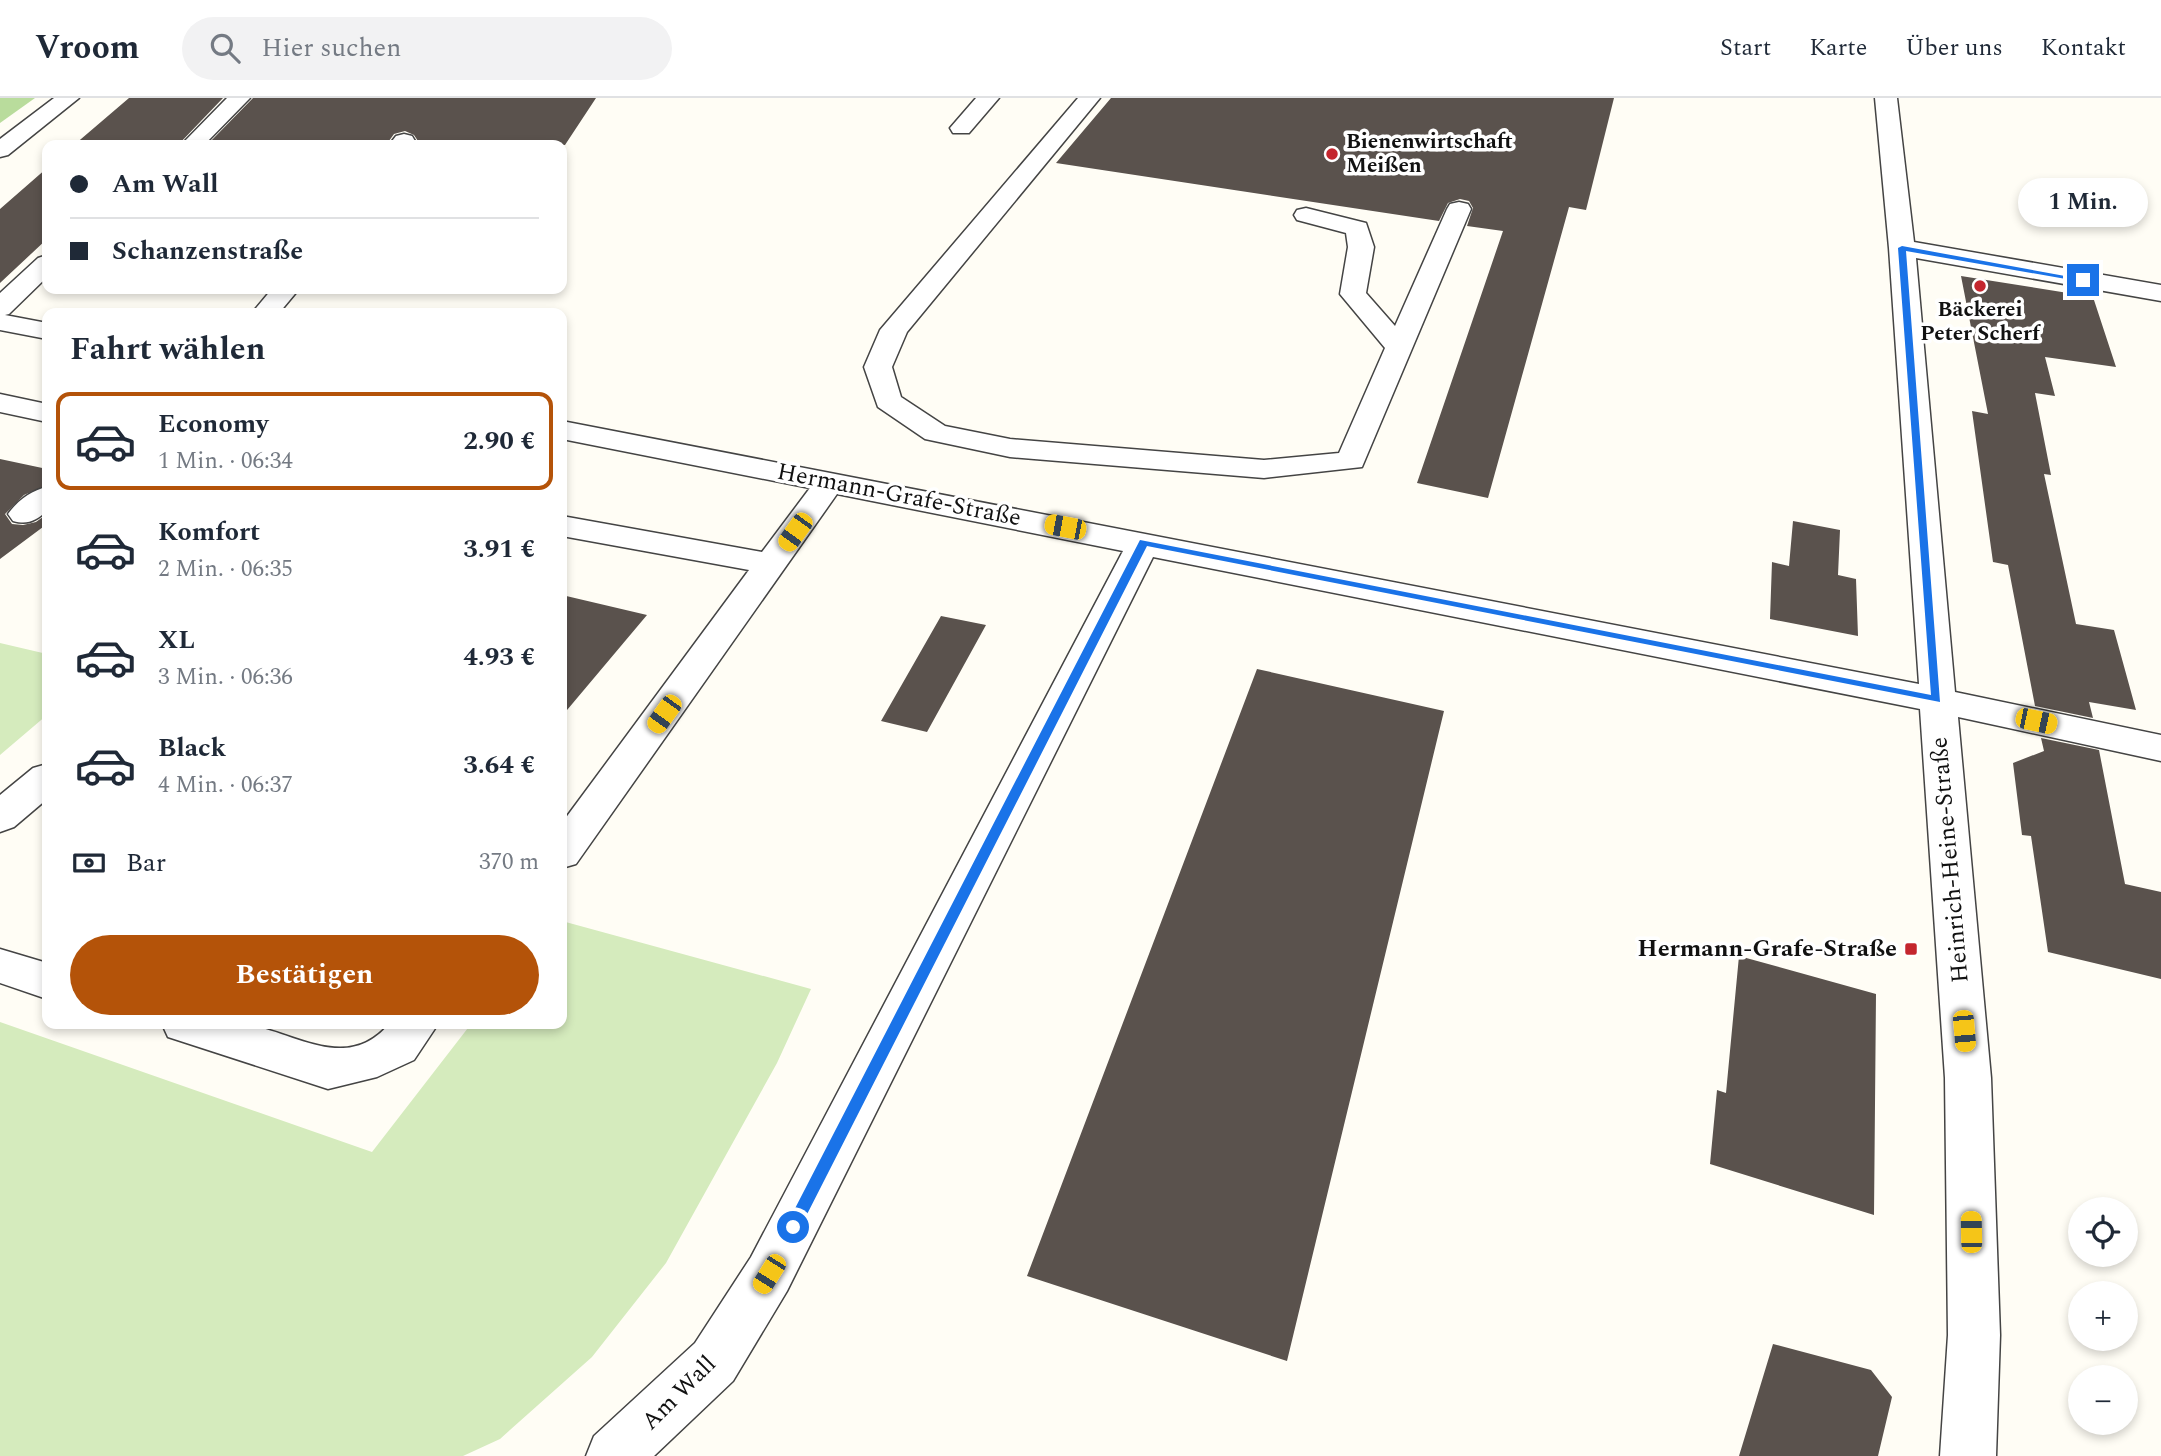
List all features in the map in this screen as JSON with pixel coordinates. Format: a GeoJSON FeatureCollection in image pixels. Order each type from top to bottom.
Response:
{"type":"FeatureCollection","features":[{"type":"Feature","properties":{"kind":"street"},"geometry":{"type":"LineString","coordinates":[[0,150],[68,98]]}},
{"type":"Feature","properties":{"kind":"street"},"geometry":{"type":"LineString","coordinates":[[197,140],[239,98]]}},
{"type":"Feature","properties":{"kind":"street"},"geometry":{"type":"LineString","coordinates":[[961,128],[988,98]]}},
{"type":"Feature","properties":{"kind":"street"},"geometry":{"type":"LineString","coordinates":[[1089,98],[894,330],[878,367],[888,401],[936,433],[1010,448],[1264,469],[1351,461],[1459,209]]}},
{"type":"Feature","properties":{"kind":"street","name":"Heinrich-Heine-Straße"},"geometry":{"type":"LineString","coordinates":[[1886,98],[1902,248],[1968,1078],[1974,1335],[1968,1456]]}},
{"type":"Feature","properties":{"kind":"street"},"geometry":{"type":"LineString","coordinates":[[1306,215],[1357,228],[1361,247],[1353,294],[1400,348]]}},
{"type":"Feature","properties":{"kind":"street"},"geometry":{"type":"LineString","coordinates":[[1902,248],[2161,293]]}},
{"type":"Feature","properties":{"kind":"street"},"geometry":{"type":"LineString","coordinates":[[42,270],[3,322],[42,330]]}},
{"type":"Feature","properties":{"kind":"street"},"geometry":{"type":"LineString","coordinates":[[269,308],[282,294]]}},
{"type":"Feature","properties":{"kind":"street"},"geometry":{"type":"LineString","coordinates":[[0,403],[42,412]]}},
{"type":"Feature","properties":{"kind":"street","name":"Hermann-Grafe-Straße"},"geometry":{"type":"LineString","coordinates":[[567,431],[1144,542],[1936,700],[2161,748]]}},
{"type":"Feature","properties":{"kind":"street"},"geometry":{"type":"LineString","coordinates":[[567,846],[830,482]]}},
{"type":"Feature","properties":{"kind":"street"},"geometry":{"type":"LineString","coordinates":[[567,527],[772,564]]}},
{"type":"Feature","properties":{"kind":"street","name":"Am Wall"},"geometry":{"type":"LineString","coordinates":[[614,1456],[714,1362],[769,1274],[1144,542]]}},
{"type":"Feature","properties":{"kind":"street"},"geometry":{"type":"LineString","coordinates":[[0,817],[42,782]]}},
{"type":"Feature","properties":{"kind":"street"},"geometry":{"type":"LineString","coordinates":[[0,966],[42,979]]}},
{"type":"Feature","properties":{"kind":"street"},"geometry":{"type":"LineString","coordinates":[[200,1029],[328,1069],[377,1058],[398,1046],[412,1029]]}},
{"type":"Feature","properties":{"kind":"green space"},"geometry":{"type":"Polygon","coordinates":[[[0,98],[35,98],[0,123],[0,98]]]}},
{"type":"Feature","properties":{"kind":"green space"},"geometry":{"type":"Polygon","coordinates":[[[0,643],[42,653],[42,719],[0,755],[0,643]]]}},
{"type":"Feature","properties":{"kind":"green space"},"geometry":{"type":"Polygon","coordinates":[[[567,922],[811,989],[777,1063],[666,1263],[592,1357],[500,1439],[463,1456],[0,1456],[0,1022],[372,1152],[467,1029],[567,1029],[567,922]]]}},
{"type":"Feature","properties":{"kind":"building"},"geometry":{"type":"Polygon","coordinates":[[[129,98],[223,98],[183,140],[80,140],[129,98]]]}},
{"type":"Feature","properties":{"kind":"building"},"geometry":{"type":"Polygon","coordinates":[[[253,98],[596,98],[567,142],[417,140],[405,131],[394,134],[390,140],[212,140],[253,98]]]}},
{"type":"Feature","properties":{"kind":"building","name":"Bienenwirtschaft Meißen"},"geometry":{"type":"Polygon","coordinates":[[[1111,98],[1614,98],[1586,210],[1569,207],[1488,498],[1417,483],[1503,231],[1467,226],[1473,208],[1469,201],[1460,199],[1448,203],[1439,221],[1056,163],[1111,98]]]}},
{"type":"Feature","properties":{"kind":"building"},"geometry":{"type":"Polygon","coordinates":[[[42,172],[42,244],[0,283],[0,209],[42,172]]]}},
{"type":"Feature","properties":{"kind":"building"},"geometry":{"type":"Polygon","coordinates":[[[1961,276],[2093,297],[2116,367],[2045,357],[2055,396],[2035,393],[2051,475],[2044,474],[2076,624],[2114,630],[2136,710],[2089,702],[2093,718],[2035,706],[2008,565],[1993,562],[1972,411],[1988,414],[1961,276]]]}},
{"type":"Feature","properties":{"kind":"building"},"geometry":{"type":"Polygon","coordinates":[[[0,459],[42,468],[42,487],[24,495],[5,514],[12,524],[23,525],[42,518],[42,528],[0,559],[0,459]]]}},
{"type":"Feature","properties":{"kind":"building"},"geometry":{"type":"Polygon","coordinates":[[[1793,521],[1840,530],[1838,575],[1856,579],[1858,636],[1770,619],[1772,562],[1789,566],[1793,521]]]}},
{"type":"Feature","properties":{"kind":"building"},"geometry":{"type":"Polygon","coordinates":[[[567,596],[647,615],[567,710],[567,596]]]}},
{"type":"Feature","properties":{"kind":"building"},"geometry":{"type":"Polygon","coordinates":[[[941,616],[986,625],[927,732],[881,721],[941,616]]]}},
{"type":"Feature","properties":{"kind":"building"},"geometry":{"type":"Polygon","coordinates":[[[1257,669],[1444,711],[1287,1361],[1027,1276],[1257,669]]]}},
{"type":"Feature","properties":{"kind":"building"},"geometry":{"type":"Polygon","coordinates":[[[2041,738],[2099,750],[2125,884],[2161,892],[2161,979],[2048,952],[2031,836],[2022,835],[2013,763],[2044,751],[2041,738]]]}},
{"type":"Feature","properties":{"kind":"building"},"geometry":{"type":"Polygon","coordinates":[[[1739,956],[1876,994],[1874,1215],[1710,1164],[1717,1090],[1726,1093],[1739,956]]]}},
{"type":"Feature","properties":{"kind":"building"},"geometry":{"type":"Polygon","coordinates":[[[1773,1344],[1871,1370],[1892,1397],[1878,1456],[1739,1456],[1773,1344]]]}},
{"type":"Feature","properties":{"kind":"place","name":"Bienenwirtschaft Meißen"},"geometry":{"type":"Point","coordinates":[1332,154]}},
{"type":"Feature","properties":{"kind":"place","name":"Bäckerei Peter Scherf"},"geometry":{"type":"Point","coordinates":[1980,286]}},
{"type":"Feature","properties":{"kind":"place","name":"Hermann-Grafe-Straße"},"geometry":{"type":"Point","coordinates":[1911,949]}},
{"type":"Feature","properties":{"kind":"route"},"geometry":{"type":"LineString","coordinates":[[793,1227],[1144,542],[1936,700],[1902,248],[2083,280]]}}]}
